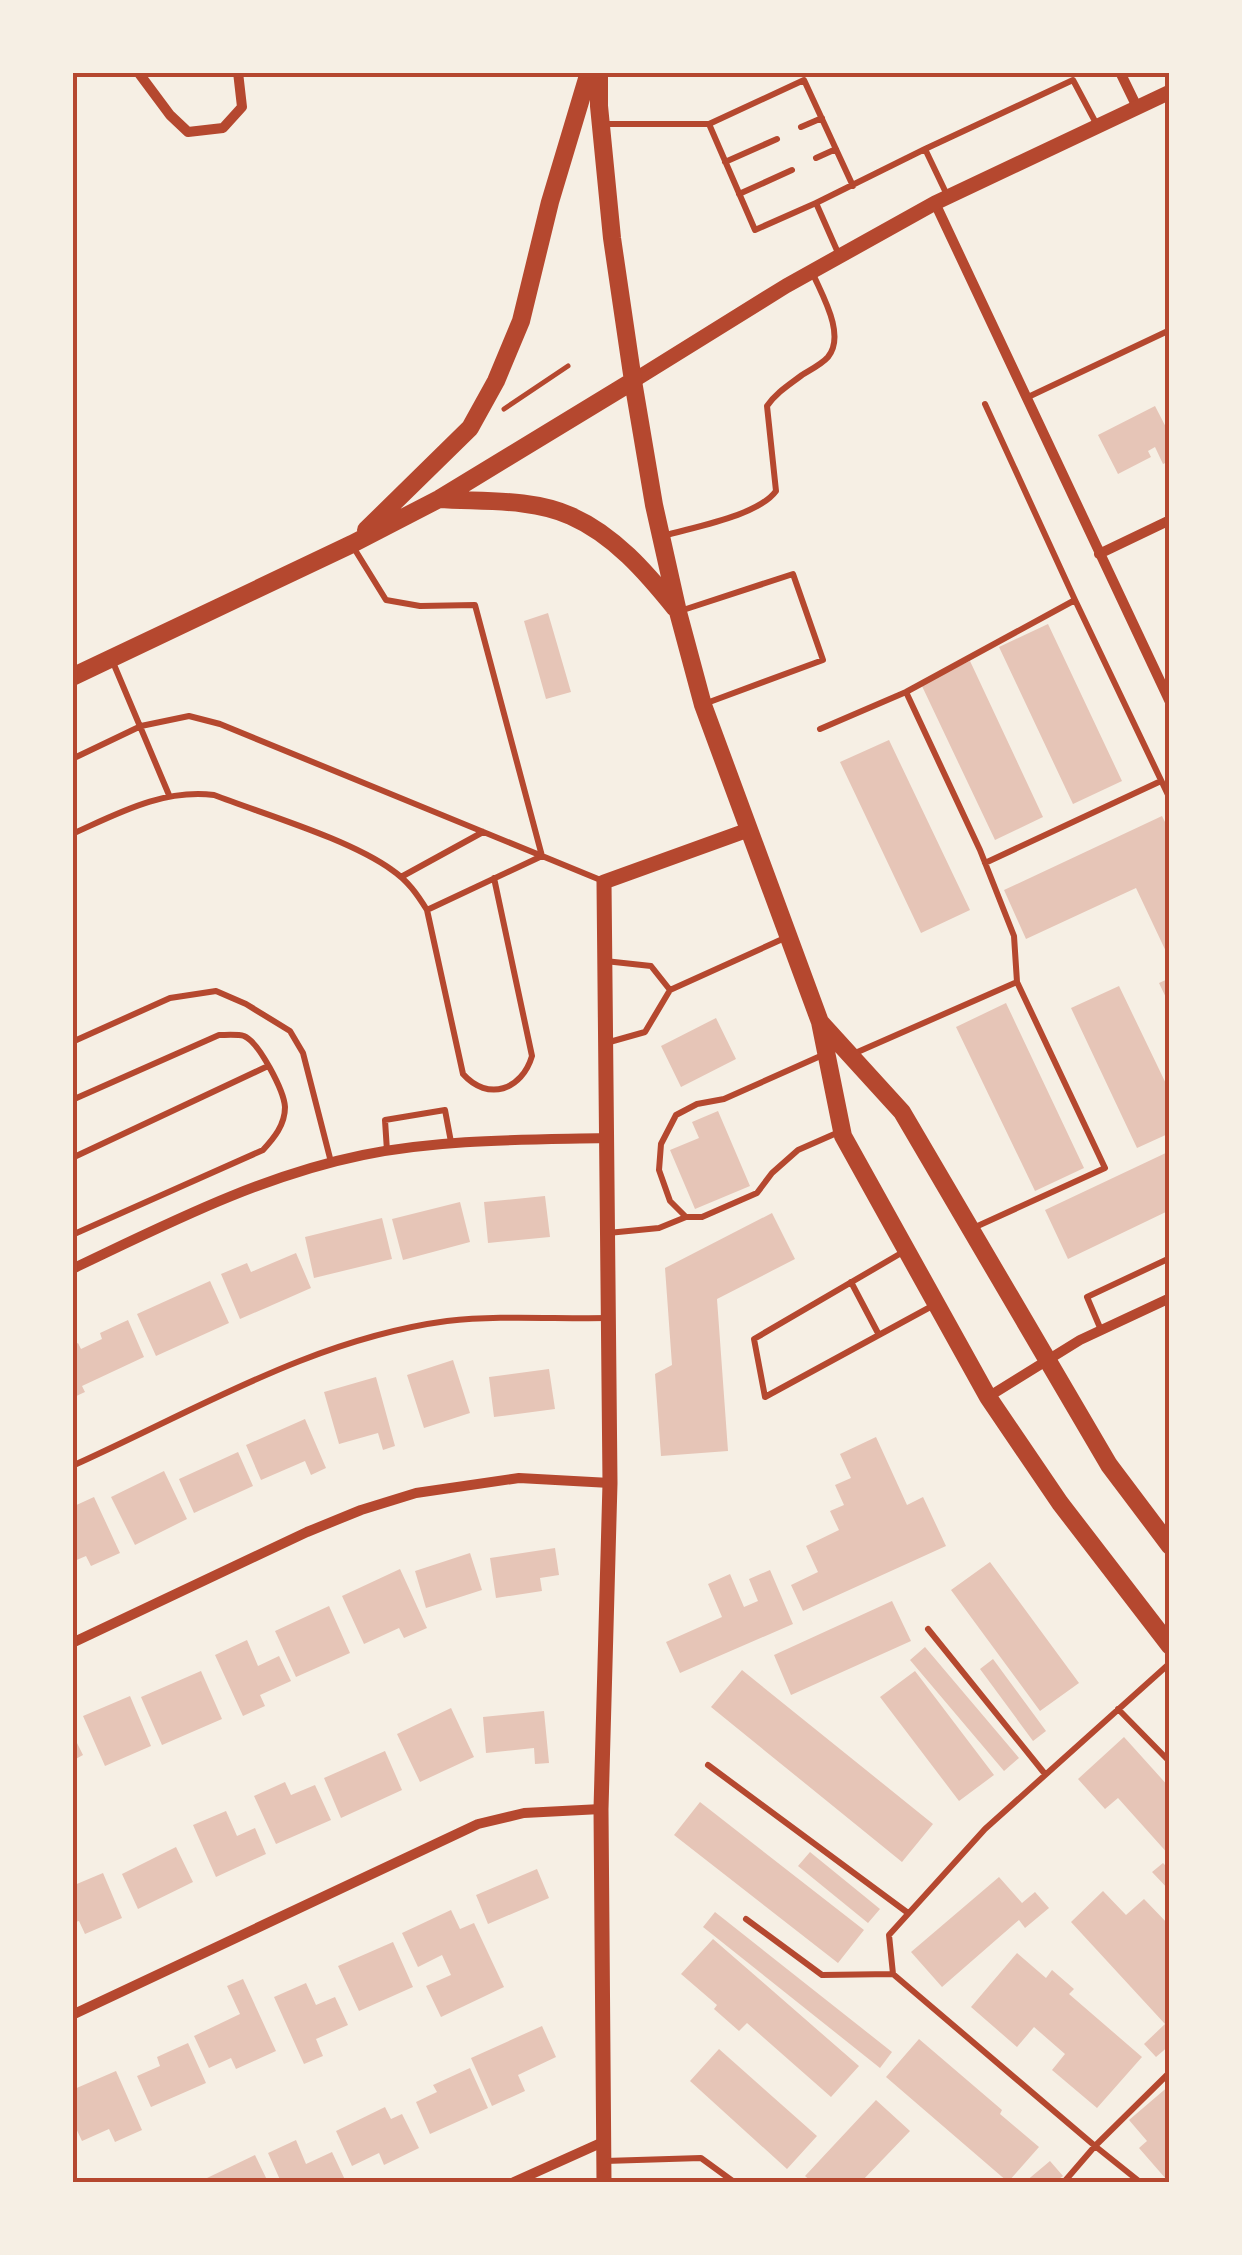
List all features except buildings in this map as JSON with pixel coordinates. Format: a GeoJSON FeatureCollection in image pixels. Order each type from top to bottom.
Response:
{"type":"FeatureCollection","features":[{"type":"Feature","properties":{"kind":"main road"},"geometry":{"type":"LineString","coordinates":[[352,544],[470,428],[496,381],[521,321],[550,202],[589,72]]}},
{"type":"Feature","properties":{"kind":"main road"},"geometry":{"type":"LineString","coordinates":[[599,72],[600,124],[612,238],[633,381],[678,612],[703,705],[820,1022],[842,1131],[988,1397],[1060,1503],[1170,1646]]}},
{"type":"Feature","properties":{"kind":"main road"},"geometry":{"type":"LineString","coordinates":[[72,677],[439,499],[633,381]]}},
{"type":"Feature","properties":{"kind":"main road"},"geometry":{"type":"LineString","coordinates":[[439,499],[540,506],[570,515],[642,566],[678,612]]}},
{"type":"Feature","properties":{"kind":"main road"},"geometry":{"type":"LineString","coordinates":[[820,1022],[902,1112],[1109,1465],[1170,1546]]}},
{"type":"Feature","properties":{"kind":"street"},"geometry":{"type":"LineString","coordinates":[[138,72],[188,132],[224,128],[242,107],[238,72]]}},
{"type":"Feature","properties":{"kind":"street"},"geometry":{"type":"LineString","coordinates":[[1120,72],[1137,108]]}},
{"type":"Feature","properties":{"kind":"street"},"geometry":{"type":"LineString","coordinates":[[633,381],[812,272],[941,200],[1170,92]]}},
{"type":"Feature","properties":{"kind":"street"},"geometry":{"type":"LineString","coordinates":[[941,200],[1026,398],[1170,702]]}},
{"type":"Feature","properties":{"kind":"street"},"geometry":{"type":"LineString","coordinates":[[1099,554],[1170,520]]}},
{"type":"Feature","properties":{"kind":"street"},"geometry":{"type":"LineString","coordinates":[[604,2182],[601,1809],[610,1483],[604,882],[748,830]]}},
{"type":"Feature","properties":{"kind":"street"},"geometry":{"type":"LineString","coordinates":[[72,1269],[209,1204],[331,1164],[451,1142],[605,1138]]}},
{"type":"Feature","properties":{"kind":"street"},"geometry":{"type":"LineString","coordinates":[[988,1397],[1100,1330],[1170,1298]]}},
{"type":"Feature","properties":{"kind":"street"},"geometry":{"type":"LineString","coordinates":[[72,1643],[308,1532],[379,1504],[416,1493],[520,1478],[610,1483]]}},
{"type":"Feature","properties":{"kind":"street"},"geometry":{"type":"LineString","coordinates":[[72,2015],[478,1824],[524,1813],[601,1809]]}},
{"type":"Feature","properties":{"kind":"street"},"geometry":{"type":"LineString","coordinates":[[514,2182],[603,2142]]}},
{"type":"Feature","properties":{"kind":"lane"},"geometry":{"type":"LineString","coordinates":[[600,124],[709,124],[804,80],[853,186]]}},
{"type":"Feature","properties":{"kind":"lane"},"geometry":{"type":"LineString","coordinates":[[709,124],[755,230],[1074,80],[1097,126]]}},
{"type":"Feature","properties":{"kind":"lane"},"geometry":{"type":"LineString","coordinates":[[802,127],[822,118]]}},
{"type":"Feature","properties":{"kind":"lane"},"geometry":{"type":"LineString","coordinates":[[725,162],[777,139]]}},
{"type":"Feature","properties":{"kind":"lane"},"geometry":{"type":"LineString","coordinates":[[816,158],[836,149]]}},
{"type":"Feature","properties":{"kind":"lane"},"geometry":{"type":"LineString","coordinates":[[925,150],[941,200]]}},
{"type":"Feature","properties":{"kind":"lane"},"geometry":{"type":"LineString","coordinates":[[739,194],[792,170]]}},
{"type":"Feature","properties":{"kind":"lane"},"geometry":{"type":"LineString","coordinates":[[816,203],[840,256]]}},
{"type":"Feature","properties":{"kind":"lane"},"geometry":{"type":"LineString","coordinates":[[662,536],[744,511],[769,501],[776,492],[767,406],[776,394],[828,357],[834,346],[827,307],[812,272]]}},
{"type":"Feature","properties":{"kind":"lane"},"geometry":{"type":"LineString","coordinates":[[1026,398],[1170,330]]}},
{"type":"Feature","properties":{"kind":"lane"},"geometry":{"type":"LineString","coordinates":[[985,404],[1170,799]]}},
{"type":"Feature","properties":{"kind":"lane"},"geometry":{"type":"LineString","coordinates":[[352,544],[386,600],[420,606],[475,605],[542,856]]}},
{"type":"Feature","properties":{"kind":"lane"},"geometry":{"type":"LineString","coordinates":[[678,612],[793,574],[823,660],[703,705]]}},
{"type":"Feature","properties":{"kind":"lane"},"geometry":{"type":"LineString","coordinates":[[820,729],[906,692],[1075,600]]}},
{"type":"Feature","properties":{"kind":"lane"},"geometry":{"type":"LineString","coordinates":[[111,659],[169,794]]}},
{"type":"Feature","properties":{"kind":"lane"},"geometry":{"type":"LineString","coordinates":[[906,692],[985,863],[1014,936],[1017,982],[1105,1168],[970,1230]]}},
{"type":"Feature","properties":{"kind":"lane"},"geometry":{"type":"LineString","coordinates":[[72,759],[142,726],[190,716],[220,724],[604,882]]}},
{"type":"Feature","properties":{"kind":"lane"},"geometry":{"type":"LineString","coordinates":[[985,863],[1161,781]]}},
{"type":"Feature","properties":{"kind":"lane"},"geometry":{"type":"LineString","coordinates":[[72,834],[169,794],[186,792],[214,795],[370,856],[414,889],[427,910],[464,1074],[473,1085],[499,1091],[519,1082],[528,1071],[532,1056],[494,878]]}},
{"type":"Feature","properties":{"kind":"lane"},"geometry":{"type":"LineString","coordinates":[[400,876],[484,831]]}},
{"type":"Feature","properties":{"kind":"lane"},"geometry":{"type":"LineString","coordinates":[[427,910],[542,856]]}},
{"type":"Feature","properties":{"kind":"lane"},"geometry":{"type":"LineString","coordinates":[[605,1043],[646,1032],[670,990],[787,936]]}},
{"type":"Feature","properties":{"kind":"lane"},"geometry":{"type":"LineString","coordinates":[[605,961],[651,966],[670,990]]}},
{"type":"Feature","properties":{"kind":"lane"},"geometry":{"type":"LineString","coordinates":[[850,1055],[1017,982]]}},
{"type":"Feature","properties":{"kind":"lane"},"geometry":{"type":"LineString","coordinates":[[72,1042],[170,998],[216,991],[246,1004],[290,1031],[303,1053],[331,1164]]}},
{"type":"Feature","properties":{"kind":"lane"},"geometry":{"type":"LineString","coordinates":[[72,1100],[220,1035],[245,1036],[268,1066],[285,1108],[278,1132],[262,1150],[72,1235]]}},
{"type":"Feature","properties":{"kind":"lane"},"geometry":{"type":"LineString","coordinates":[[686,1217],[670,1201],[659,1170],[660,1144],[676,1116],[826,1053]]}},
{"type":"Feature","properties":{"kind":"lane"},"geometry":{"type":"LineString","coordinates":[[72,1158],[268,1066]]}},
{"type":"Feature","properties":{"kind":"lane"},"geometry":{"type":"LineString","coordinates":[[387,1152],[385,1120],[444,1110],[451,1142]]}},
{"type":"Feature","properties":{"kind":"lane"},"geometry":{"type":"LineString","coordinates":[[606,1233],[659,1228],[686,1217],[702,1217],[758,1193],[772,1173],[798,1150],[842,1131]]}},
{"type":"Feature","properties":{"kind":"lane"},"geometry":{"type":"LineString","coordinates":[[905,1251],[754,1339],[765,1397],[935,1305]]}},
{"type":"Feature","properties":{"kind":"lane"},"geometry":{"type":"LineString","coordinates":[[1100,1330],[1087,1297],[1170,1258]]}},
{"type":"Feature","properties":{"kind":"lane"},"geometry":{"type":"LineString","coordinates":[[851,1282],[879,1335]]}},
{"type":"Feature","properties":{"kind":"lane"},"geometry":{"type":"LineString","coordinates":[[72,1466],[340,1344],[448,1322],[512,1317],[608,1318]]}},
{"type":"Feature","properties":{"kind":"lane"},"geometry":{"type":"LineString","coordinates":[[928,1629],[1045,1774]]}},
{"type":"Feature","properties":{"kind":"lane"},"geometry":{"type":"LineString","coordinates":[[893,1974],[889,1935],[908,1913],[984,1829],[1170,1663]]}},
{"type":"Feature","properties":{"kind":"lane"},"geometry":{"type":"LineString","coordinates":[[1118,1709],[1170,1762]]}},
{"type":"Feature","properties":{"kind":"lane"},"geometry":{"type":"LineString","coordinates":[[708,1765],[908,1913]]}},
{"type":"Feature","properties":{"kind":"lane"},"geometry":{"type":"LineString","coordinates":[[746,1918],[822,1974],[893,1974],[1140,2182]]}},
{"type":"Feature","properties":{"kind":"lane"},"geometry":{"type":"LineString","coordinates":[[1064,2182],[1170,2072]]}},
{"type":"Feature","properties":{"kind":"lane"},"geometry":{"type":"LineString","coordinates":[[604,2161],[701,2158],[734,2182]]}},
{"type":"Feature","properties":{"kind":"path"},"geometry":{"type":"LineString","coordinates":[[496,408],[509,407],[568,366]]}}]}
